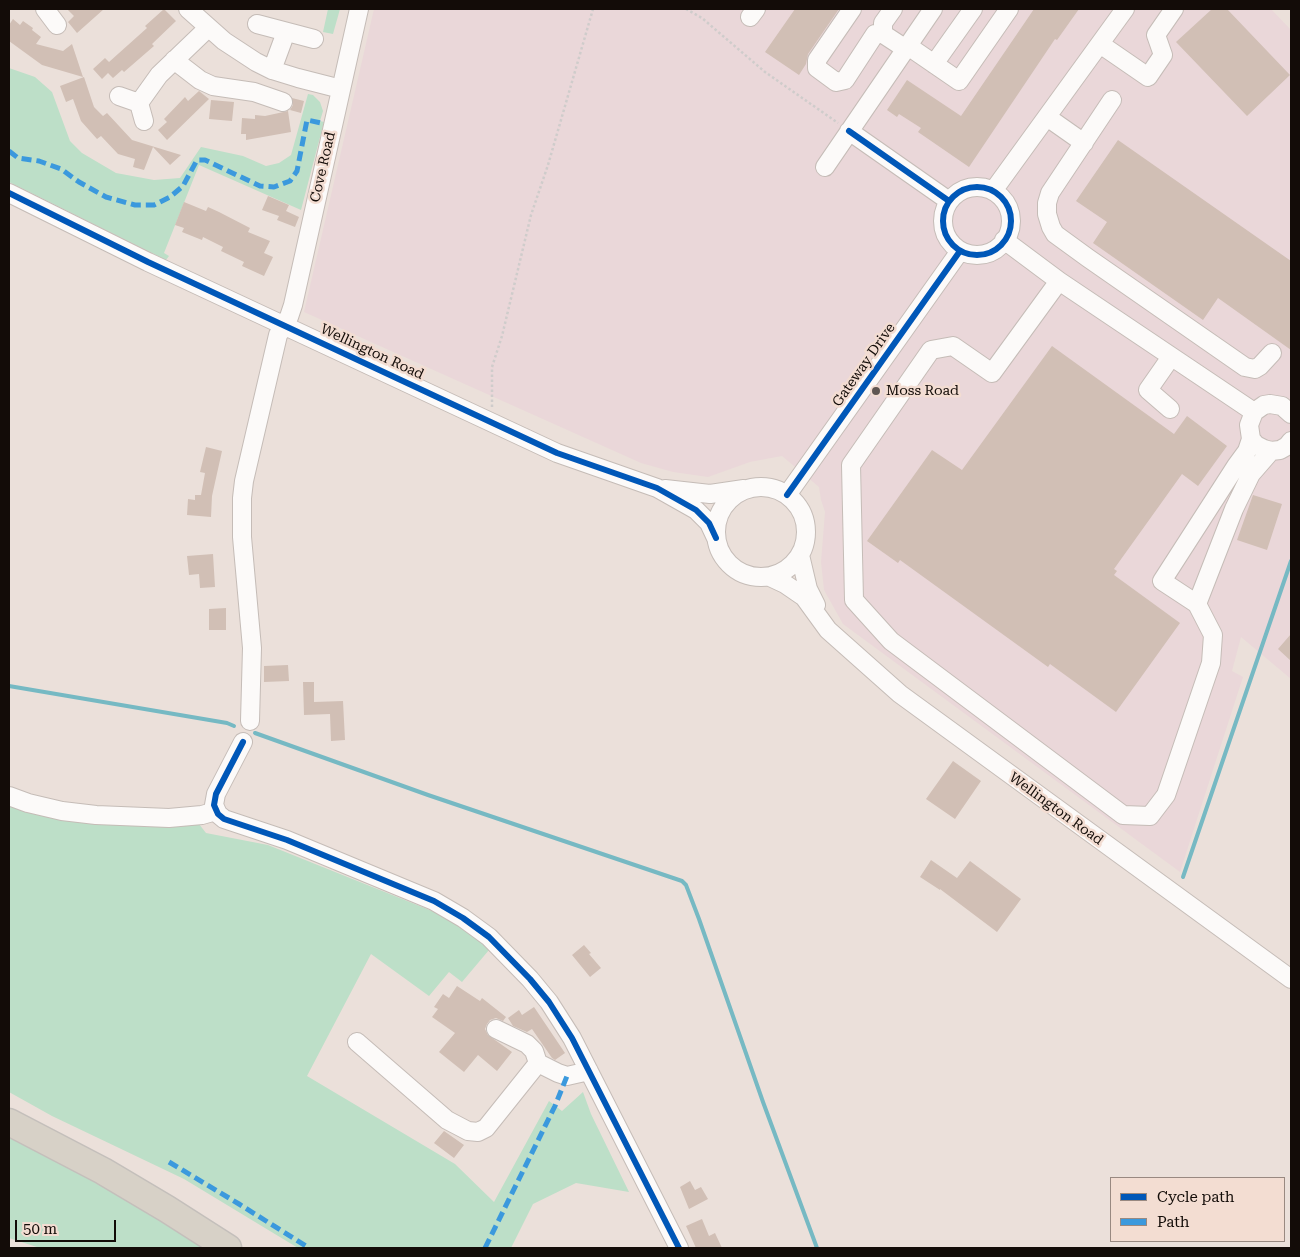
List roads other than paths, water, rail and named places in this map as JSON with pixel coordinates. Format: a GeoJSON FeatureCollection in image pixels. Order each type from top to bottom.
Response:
{"type":"FeatureCollection","features":[{"type":"Feature","properties":{"kind":"highway"},"geometry":{"type":"LineString","coordinates":[[9,1122],[103,1171],[228,1248]]}},
{"type":"Feature","properties":{"kind":"street"},"geometry":{"type":"LineString","coordinates":[[45,9],[57,25]]}},
{"type":"Feature","properties":{"kind":"street"},"geometry":{"type":"LineString","coordinates":[[188,9],[208,28],[239,52],[272,70],[341,89]]}},
{"type":"Feature","properties":{"kind":"street","name":"Cove Road"},"geometry":{"type":"LineString","coordinates":[[250,721],[252,648],[242,537],[244,481],[278,335],[289,317],[293,305],[359,9]]}},
{"type":"Feature","properties":{"kind":"street"},"geometry":{"type":"LineString","coordinates":[[852,9],[816,60],[817,68],[836,82],[844,80],[875,34],[884,34],[934,64],[959,82],[1009,9]]}},
{"type":"Feature","properties":{"kind":"street"},"geometry":{"type":"LineString","coordinates":[[884,34],[882,23],[893,9]]}},
{"type":"Feature","properties":{"kind":"street"},"geometry":{"type":"LineString","coordinates":[[825,167],[933,9]]}},
{"type":"Feature","properties":{"kind":"street"},"geometry":{"type":"LineString","coordinates":[[934,64],[972,9]]}},
{"type":"Feature","properties":{"kind":"street"},"geometry":{"type":"LineString","coordinates":[[993,191],[1125,9]]}},
{"type":"Feature","properties":{"kind":"street"},"geometry":{"type":"LineString","coordinates":[[1100,44],[1148,77],[1163,54],[1156,35],[1174,9]]}},
{"type":"Feature","properties":{"kind":"street"},"geometry":{"type":"LineString","coordinates":[[258,24],[314,39]]}},
{"type":"Feature","properties":{"kind":"street"},"geometry":{"type":"LineString","coordinates":[[139,103],[159,75],[208,28]]}},
{"type":"Feature","properties":{"kind":"street"},"geometry":{"type":"LineString","coordinates":[[272,70],[286,32]]}},
{"type":"Feature","properties":{"kind":"street"},"geometry":{"type":"LineString","coordinates":[[174,60],[200,80],[213,86],[254,92],[283,102]]}},
{"type":"Feature","properties":{"kind":"street"},"geometry":{"type":"LineString","coordinates":[[119,96],[139,103]]}},
{"type":"Feature","properties":{"kind":"street"},"geometry":{"type":"LineString","coordinates":[[1112,100],[1050,193],[1047,203],[1048,222],[1055,234],[1245,367],[1255,369],[1272,353]]}},
{"type":"Feature","properties":{"kind":"street"},"geometry":{"type":"LineString","coordinates":[[139,103],[144,121]]}},
{"type":"Feature","properties":{"kind":"street"},"geometry":{"type":"LineString","coordinates":[[1047,117],[1084,143]]}},
{"type":"Feature","properties":{"kind":"street"},"geometry":{"type":"LineString","coordinates":[[849,131],[949,201]]}},
{"type":"Feature","properties":{"kind":"street"},"geometry":{"type":"LineString","coordinates":[[974,187],[984,187],[1002,198],[1008,207],[1011,219],[1009,230],[998,248],[979,255],[960,251],[951,244],[945,234],[942,223],[944,211],[949,201],[964,189],[974,187]]}},
{"type":"Feature","properties":{"kind":"street","name":"Wellington Road"},"geometry":{"type":"LineString","coordinates":[[9,193],[148,262],[557,453],[657,488],[696,510],[709,523],[716,538]]}},
{"type":"Feature","properties":{"kind":"street"},"geometry":{"type":"LineString","coordinates":[[1004,240],[1059,282],[1254,412]]}},
{"type":"Feature","properties":{"kind":"street","name":"Gateway Drive"},"geometry":{"type":"LineString","coordinates":[[787,495],[960,251]]}},
{"type":"Feature","properties":{"kind":"street"},"geometry":{"type":"LineString","coordinates":[[1059,282],[992,373],[953,346],[931,350],[850,465],[854,600],[891,641],[1123,815],[1150,816],[1166,795],[1211,663],[1213,635],[1197,604],[1162,581],[1247,451],[1251,439]]}},
{"type":"Feature","properties":{"kind":"street"},"geometry":{"type":"LineString","coordinates":[[1170,409],[1148,390],[1171,357]]}},
{"type":"Feature","properties":{"kind":"street"},"geometry":{"type":"LineString","coordinates":[[1290,408],[1276,404],[1264,405],[1254,412],[1248,425],[1251,439],[1256,445],[1264,449],[1280,450],[1291,441]]}},
{"type":"Feature","properties":{"kind":"street"},"geometry":{"type":"LineString","coordinates":[[1197,604],[1234,509],[1251,474],[1272,451]]}},
{"type":"Feature","properties":{"kind":"street"},"geometry":{"type":"LineString","coordinates":[[760,487],[774,488],[787,495],[797,504],[804,516],[807,529],[805,543],[800,555],[792,565],[782,572],[770,576],[752,576],[735,569],[726,561],[720,550],[716,538],[717,526],[723,508],[736,495],[747,489],[760,487]]}},
{"type":"Feature","properties":{"kind":"street","name":"Wellington Road"},"geometry":{"type":"LineString","coordinates":[[657,488],[710,494],[747,489]]}},
{"type":"Feature","properties":{"kind":"street","name":"Wellington Road"},"geometry":{"type":"LineString","coordinates":[[800,555],[808,590],[828,630]]}},
{"type":"Feature","properties":{"kind":"street","name":"Wellington Road"},"geometry":{"type":"LineString","coordinates":[[770,576],[804,597],[828,630],[900,694],[1291,979]]}},
{"type":"Feature","properties":{"kind":"street"},"geometry":{"type":"LineString","coordinates":[[242,742],[216,794],[214,805],[216,811],[224,819],[287,840],[434,900],[464,918],[489,937],[530,979],[549,1002],[572,1038],[679,1248]]}},
{"type":"Feature","properties":{"kind":"street"},"geometry":{"type":"LineString","coordinates":[[9,796],[28,803],[62,811],[96,815],[169,818],[202,815],[216,811]]}},
{"type":"Feature","properties":{"kind":"street"},"geometry":{"type":"LineString","coordinates":[[496,1029],[527,1044],[534,1051],[538,1063],[558,1073],[567,1076],[589,1070]]}},
{"type":"Feature","properties":{"kind":"street"},"geometry":{"type":"LineString","coordinates":[[356,1042],[447,1120],[468,1131],[478,1132],[486,1128],[538,1063]]}},
{"type":"Feature","properties":{"kind":"waterway"},"geometry":{"type":"LineString","coordinates":[[1183,877],[1291,561]]}},
{"type":"Feature","properties":{"kind":"waterway"},"geometry":{"type":"LineString","coordinates":[[9,686],[227,723],[234,726]]}},
{"type":"Feature","properties":{"kind":"waterway"},"geometry":{"type":"LineString","coordinates":[[255,733],[428,795],[682,881],[686,885],[699,919],[763,1102],[817,1248]]}},
{"type":"Feature","properties":{"kind":"place","name":"Moss Road"},"geometry":{"type":"Point","coordinates":[876,391]}}]}
